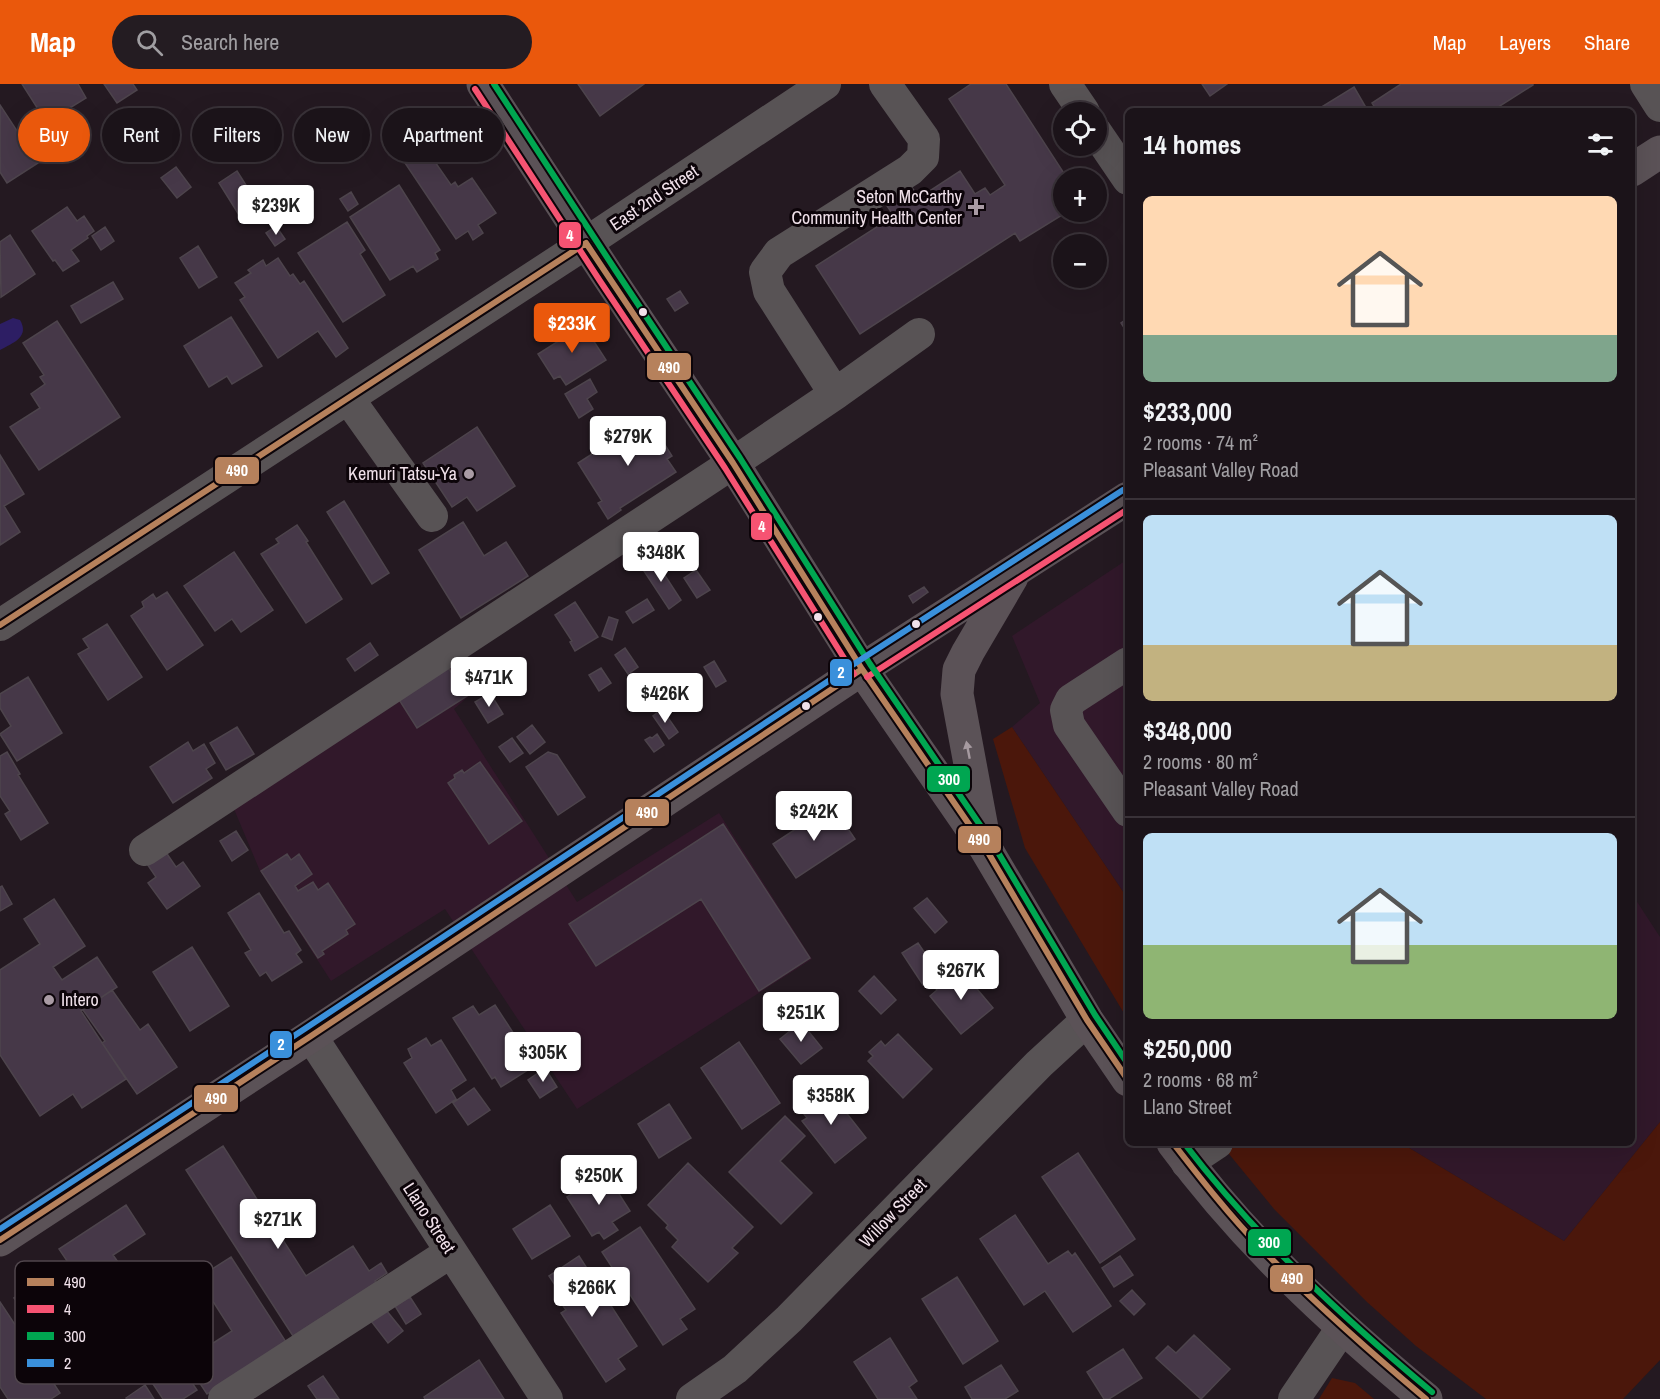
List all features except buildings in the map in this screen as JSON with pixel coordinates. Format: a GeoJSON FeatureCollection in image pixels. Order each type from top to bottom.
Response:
{"type":"FeatureCollection","features":[{"type":"Feature","properties":{"kind":"main road"},"geometry":{"type":"LineString","coordinates":[[483,84],[733,463],[861,669],[986,849],[1087,1020],[1125,1076]]}},
{"type":"Feature","properties":{"kind":"main road"},"geometry":{"type":"LineString","coordinates":[[1635,168],[1660,152]]}},
{"type":"Feature","properties":{"kind":"main road"},"geometry":{"type":"LineString","coordinates":[[0,1240],[311,1036],[861,669],[1125,500]]}},
{"type":"Feature","properties":{"kind":"main road"},"geometry":{"type":"LineString","coordinates":[[986,849],[957,694],[959,670],[1015,572]]}},
{"type":"Feature","properties":{"kind":"main road"},"geometry":{"type":"LineString","coordinates":[[1180,1153],[1254,1240],[1296,1284],[1342,1328],[1426,1399]]}},
{"type":"Feature","properties":{"kind":"street","name":"East 2nd Street"},"geometry":{"type":"LineString","coordinates":[[0,625],[586,243],[825,84]]}},
{"type":"Feature","properties":{"kind":"street"},"geometry":{"type":"LineString","coordinates":[[835,394],[769,291],[765,272],[779,253],[910,170],[923,158],[924,139],[885,84]]}},
{"type":"Feature","properties":{"kind":"street"},"geometry":{"type":"LineString","coordinates":[[1065,84],[1077,102]]}},
{"type":"Feature","properties":{"kind":"street"},"geometry":{"type":"LineString","coordinates":[[1646,84],[1660,106]]}},
{"type":"Feature","properties":{"kind":"street"},"geometry":{"type":"LineString","coordinates":[[1107,148],[1125,175]]}},
{"type":"Feature","properties":{"kind":"street"},"geometry":{"type":"LineString","coordinates":[[145,850],[733,463],[919,334]]}},
{"type":"Feature","properties":{"kind":"street"},"geometry":{"type":"LineString","coordinates":[[348,398],[432,516]]}},
{"type":"Feature","properties":{"kind":"street"},"geometry":{"type":"LineString","coordinates":[[1125,665],[1071,700],[1066,710],[1069,726],[1125,808]]}},
{"type":"Feature","properties":{"kind":"street","name":"Willow Street"},"geometry":{"type":"LineString","coordinates":[[692,1399],[735,1369],[789,1320],[1039,1064],[1087,1020]]}},
{"type":"Feature","properties":{"kind":"street","name":"Llano Street"},"geometry":{"type":"LineString","coordinates":[[311,1036],[547,1399]]}},
{"type":"Feature","properties":{"kind":"street"},"geometry":{"type":"LineString","coordinates":[[1180,1153],[1205,1146]]}},
{"type":"Feature","properties":{"kind":"street"},"geometry":{"type":"LineString","coordinates":[[224,1399],[451,1252]]}},
{"type":"Feature","properties":{"kind":"street"},"geometry":{"type":"LineString","coordinates":[[1294,1399],[1342,1328]]}},
{"type":"Feature","properties":{"kind":"shaded area"},"geometry":{"type":"Polygon","coordinates":[[[13,318],[20,320],[23,331],[19,339],[0,350],[0,324],[13,318]]]}},
{"type":"Feature","properties":{"kind":"shaded area"},"geometry":{"type":"Polygon","coordinates":[[[1125,561],[1125,895],[1012,727],[1040,703],[1012,636],[1125,561]]]}},
{"type":"Feature","properties":{"kind":"shaded area"},"geometry":{"type":"Polygon","coordinates":[[[448,663],[469,696],[454,709],[577,902],[719,813],[812,959],[577,1109],[445,909],[331,981],[260,871],[234,809],[448,663]]]}},
{"type":"Feature","properties":{"kind":"shaded area"},"geometry":{"type":"Polygon","coordinates":[[[1012,727],[1125,895],[1125,1015],[1025,848],[993,739],[1012,727]]]}},
{"type":"Feature","properties":{"kind":"shaded area"},"geometry":{"type":"Polygon","coordinates":[[[1635,899],[1660,937],[1660,1122],[1564,1241],[1406,1146],[1635,1146],[1635,899]]]}},
{"type":"Feature","properties":{"kind":"shaded area"},"geometry":{"type":"Polygon","coordinates":[[[1660,1122],[1660,1360],[1623,1399],[1486,1399],[1416,1346],[1367,1302],[1274,1209],[1222,1146],[1406,1146],[1564,1241],[1660,1122]]]}},
{"type":"Feature","properties":{"kind":"shaded area"},"geometry":{"type":"Polygon","coordinates":[[[1332,1378],[1355,1383],[1374,1399],[1319,1399],[1332,1378]]]}},
{"type":"Feature","properties":{"kind":"transit line","name":"300"},"geometry":{"type":"LineString","coordinates":[[494,84],[740,458],[870,664],[993,844],[1095,1015],[1125,1060]]}},
{"type":"Feature","properties":{"kind":"transit line","name":"4"},"geometry":{"type":"LineString","coordinates":[[475,89],[725,468],[854,674]]}},
{"type":"Feature","properties":{"kind":"transit line","name":"490"},"geometry":{"type":"LineString","coordinates":[[0,625],[586,243],[733,463],[862,669],[986,849],[1087,1020],[1125,1076]]}},
{"type":"Feature","properties":{"kind":"transit line","name":"2"},"geometry":{"type":"LineString","coordinates":[[0,1229],[857,662],[1123,490]]}},
{"type":"Feature","properties":{"kind":"transit line","name":"4"},"geometry":{"type":"LineString","coordinates":[[867,677],[1125,511]]}},
{"type":"Feature","properties":{"kind":"transit line","name":"490"},"geometry":{"type":"LineString","coordinates":[[0,1240],[862,669]]}},
{"type":"Feature","properties":{"kind":"transit line","name":"490"},"geometry":{"type":"LineString","coordinates":[[1175,1146],[1226,1210],[1281,1268],[1342,1326],[1426,1399]]}},
{"type":"Feature","properties":{"kind":"transit line","name":"300"},"geometry":{"type":"LineString","coordinates":[[1186,1146],[1240,1211],[1270,1243],[1333,1305],[1432,1392]]}},
{"type":"Feature","properties":{"kind":"place","name":"Seton McCarthy Community Health Center"},"geometry":{"type":"Point","coordinates":[976,207]}},
{"type":"Feature","properties":{"kind":"place","name":"Kemuri Tatsu-Ya"},"geometry":{"type":"Point","coordinates":[469,474]}},
{"type":"Feature","properties":{"kind":"place","name":"Intero"},"geometry":{"type":"Point","coordinates":[49,1000]}}]}
